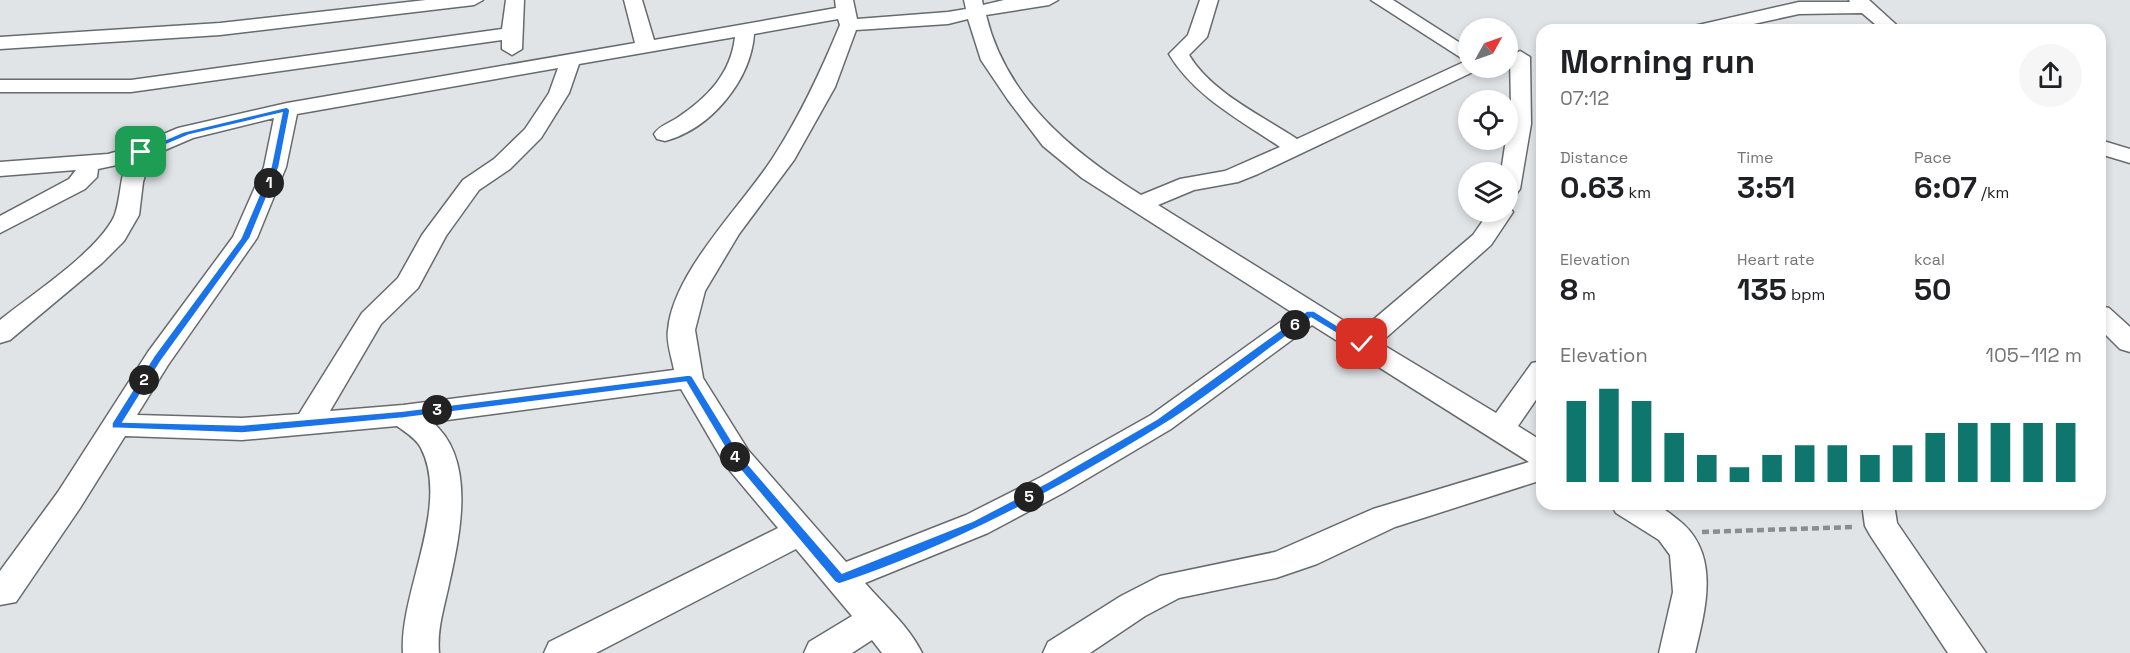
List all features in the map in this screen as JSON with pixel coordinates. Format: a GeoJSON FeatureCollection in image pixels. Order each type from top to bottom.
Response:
{"type":"FeatureCollection","features":[{"type":"Feature","properties":{"kind":"street"},"geometry":{"type":"LineString","coordinates":[[0,43],[220,29],[474,0]]}},
{"type":"Feature","properties":{"kind":"street"},"geometry":{"type":"LineString","coordinates":[[514,70],[511,33],[515,0]]}},
{"type":"Feature","properties":{"kind":"street"},"geometry":{"type":"LineString","coordinates":[[633,0],[646,46]]}},
{"type":"Feature","properties":{"kind":"street"},"geometry":{"type":"LineString","coordinates":[[0,169],[109,161],[141,152],[186,133],[287,110],[745,29],[846,13],[938,19],[975,6],[1049,0]]}},
{"type":"Feature","properties":{"kind":"street"},"geometry":{"type":"LineString","coordinates":[[1209,0],[1197,37],[1179,54],[1183,64],[1199,80],[1294,147]]}},
{"type":"Feature","properties":{"kind":"street"},"geometry":{"type":"LineString","coordinates":[[1380,0],[1458,50]]}},
{"type":"Feature","properties":{"kind":"street"},"geometry":{"type":"LineString","coordinates":[[1729,24],[1779,13],[1862,3],[1886,24]]}},
{"type":"Feature","properties":{"kind":"street"},"geometry":{"type":"LineString","coordinates":[[975,6],[981,35],[991,60],[1051,141],[1090,173],[1311,313],[1536,451]]}},
{"type":"Feature","properties":{"kind":"street"},"geometry":{"type":"LineString","coordinates":[[846,13],[825,87],[783,160],[728,232],[692,291],[681,330],[689,378],[737,459],[798,533],[877,619],[904,653]]}},
{"type":"Feature","properties":{"kind":"street"},"geometry":{"type":"LineString","coordinates":[[1779,13],[1790,24]]}},
{"type":"Feature","properties":{"kind":"street"},"geometry":{"type":"LineString","coordinates":[[665,134],[688,122],[734,78],[745,40],[745,29]]}},
{"type":"Feature","properties":{"kind":"street"},"geometry":{"type":"LineString","coordinates":[[0,86],[131,86],[511,33]]}},
{"type":"Feature","properties":{"kind":"street"},"geometry":{"type":"LineString","coordinates":[[1518,57],[1536,55]]}},
{"type":"Feature","properties":{"kind":"street"},"geometry":{"type":"LineString","coordinates":[[309,422],[371,319],[409,282],[434,235],[471,185],[511,157],[533,133],[559,93],[570,60]]}},
{"type":"Feature","properties":{"kind":"street"},"geometry":{"type":"LineString","coordinates":[[1513,162],[1521,124],[1523,81],[1518,68]]}},
{"type":"Feature","properties":{"kind":"street"},"geometry":{"type":"LineString","coordinates":[[1141,204],[1188,184],[1230,177],[1458,72]]}},
{"type":"Feature","properties":{"kind":"street"},"geometry":{"type":"LineString","coordinates":[[4,592],[69,500],[158,359],[245,238],[275,167],[287,110]]}},
{"type":"Feature","properties":{"kind":"street"},"geometry":{"type":"LineString","coordinates":[[2106,149],[2130,156]]}},
{"type":"Feature","properties":{"kind":"street"},"geometry":{"type":"LineString","coordinates":[[0,334],[93,258],[115,236],[128,215],[131,182],[141,152]]}},
{"type":"Feature","properties":{"kind":"street"},"geometry":{"type":"LineString","coordinates":[[0,226],[77,184],[86,177],[88,162]]}},
{"type":"Feature","properties":{"kind":"street"},"geometry":{"type":"LineString","coordinates":[[1362,344],[1482,240],[1494,222]]}},
{"type":"Feature","properties":{"kind":"street"},"geometry":{"type":"LineString","coordinates":[[839,579],[977,524],[1052,485],[1161,422],[1311,313]]}},
{"type":"Feature","properties":{"kind":"street"},"geometry":{"type":"LineString","coordinates":[[2106,321],[2130,343]]}},
{"type":"Feature","properties":{"kind":"street"},"geometry":{"type":"LineString","coordinates":[[116,425],[242,429],[403,415],[689,378]]}},
{"type":"Feature","properties":{"kind":"street"},"geometry":{"type":"LineString","coordinates":[[1501,429],[1536,379]]}},
{"type":"Feature","properties":{"kind":"street"},"geometry":{"type":"LineString","coordinates":[[434,442],[468,407]]}},
{"type":"Feature","properties":{"kind":"street"},"geometry":{"type":"LineString","coordinates":[[403,415],[434,442],[442,470],[445,493],[432,586],[419,640],[421,653]]}},
{"type":"Feature","properties":{"kind":"street"},"geometry":{"type":"LineString","coordinates":[[1061,653],[1133,606],[1172,586],[1276,565],[1305,555],[1384,518],[1536,471]]}},
{"type":"Feature","properties":{"kind":"street"},"geometry":{"type":"LineString","coordinates":[[1636,510],[1672,533],[1687,554],[1690,597],[1677,653]]}},
{"type":"Feature","properties":{"kind":"street"},"geometry":{"type":"LineString","coordinates":[[1880,515],[1968,653]]}},
{"type":"Feature","properties":{"kind":"street"},"geometry":{"type":"LineString","coordinates":[[562,653],[798,533]]}},
{"type":"Feature","properties":{"kind":"street"},"geometry":{"type":"LineString","coordinates":[[822,653],[877,619]]}},
{"type":"Feature","properties":{"kind":"path"},"geometry":{"type":"LineString","coordinates":[[1672,533],[1880,515]]}},
{"type":"Feature","properties":{"kind":"route"},"geometry":{"type":"LineString","coordinates":[[141,152],[186,133],[287,110],[275,167],[245,238],[158,359],[116,425],[242,429],[403,415],[689,378],[737,459],[839,579],[977,524],[1052,485],[1161,422],[1311,313],[1362,344]]}}]}
